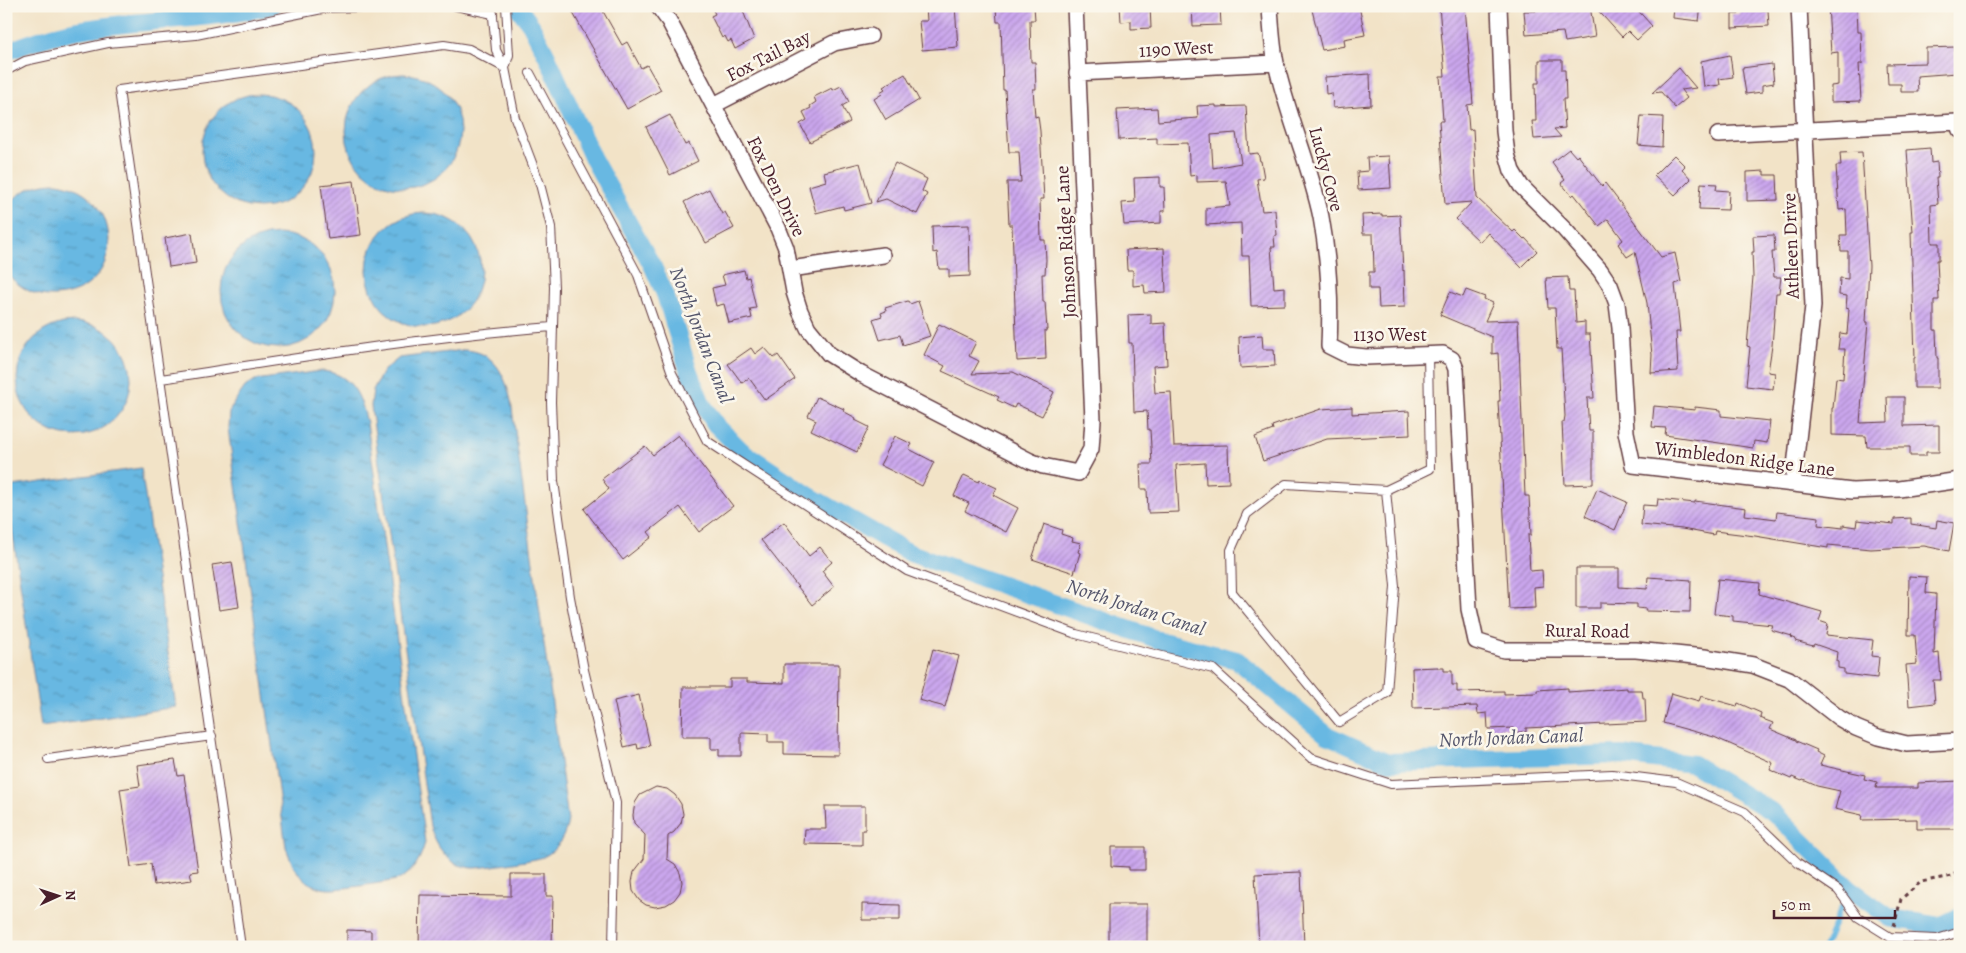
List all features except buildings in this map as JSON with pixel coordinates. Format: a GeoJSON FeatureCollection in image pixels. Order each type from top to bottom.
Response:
{"type":"FeatureCollection","features":[{"type":"Feature","properties":{"kind":"street","name":"Fox Den Drive"},"geometry":{"type":"LineString","coordinates":[[658,6],[669,21],[778,228],[786,248],[794,292],[800,312],[808,328],[829,354],[861,374],[1030,461],[1043,466],[1078,473]]}},
{"type":"Feature","properties":{"kind":"street","name":"Johnson Ridge Lane"},"geometry":{"type":"LineString","coordinates":[[1074,6],[1093,420],[1091,449],[1078,473]]}},
{"type":"Feature","properties":{"kind":"street","name":"Lucky Cove"},"geometry":{"type":"LineString","coordinates":[[1270,6],[1276,62],[1312,179],[1327,256],[1330,305],[1329,346]]}},
{"type":"Feature","properties":{"kind":"street","name":"Wimbledon Ridge Lane"},"geometry":{"type":"LineString","coordinates":[[1499,6],[1504,131],[1507,154],[1512,171],[1521,186],[1565,230],[1600,270],[1610,285],[1617,304],[1626,432],[1633,465],[1852,491],[1876,491],[1960,480]]}},
{"type":"Feature","properties":{"kind":"street","name":"Athleen Drive"},"geometry":{"type":"LineString","coordinates":[[1793,484],[1813,306],[1799,6]]}},
{"type":"Feature","properties":{"kind":"street","name":"Fox Tail Bay"},"geometry":{"type":"LineString","coordinates":[[714,105],[834,43],[870,36]]}},
{"type":"Feature","properties":{"kind":"street","name":"1190 West"},"geometry":{"type":"LineString","coordinates":[[1078,73],[1276,62]]}},
{"type":"Feature","properties":{"kind":"street"},"geometry":{"type":"LineString","coordinates":[[1718,135],[1958,126]]}},
{"type":"Feature","properties":{"kind":"street"},"geometry":{"type":"LineString","coordinates":[[791,270],[883,255]]}},
{"type":"Feature","properties":{"kind":"street","name":"1130 West"},"geometry":{"type":"LineString","coordinates":[[1329,346],[1347,355],[1366,357],[1443,354],[1452,359]]}},
{"type":"Feature","properties":{"kind":"street","name":"Rural Road"},"geometry":{"type":"LineString","coordinates":[[1452,359],[1456,369],[1468,609],[1476,641],[1504,650],[1636,650],[1704,657],[1753,665],[1789,679],[1839,718],[1856,728],[1878,737],[1907,744],[1960,741]]}},
{"type":"Feature","properties":{"kind":"lane"},"geometry":{"type":"LineString","coordinates":[[6,71],[25,62],[108,43],[196,34],[327,8],[403,6]]}},
{"type":"Feature","properties":{"kind":"lane"},"geometry":{"type":"LineString","coordinates":[[456,6],[493,10],[496,50],[505,68],[515,118],[540,184],[551,226],[554,258],[551,441],[558,519],[570,597],[584,670],[616,803],[613,947]]}},
{"type":"Feature","properties":{"kind":"lane"},"geometry":{"type":"LineString","coordinates":[[505,68],[509,56],[506,6]]}},
{"type":"Feature","properties":{"kind":"lane"},"geometry":{"type":"LineString","coordinates":[[241,947],[119,90],[444,45],[469,49],[505,68]]}},
{"type":"Feature","properties":{"kind":"lane"},"geometry":{"type":"LineString","coordinates":[[530,73],[638,275],[672,374],[707,441],[907,571],[1076,634],[1213,669],[1311,758],[1391,784],[1612,774],[1676,782],[1745,812],[1798,863],[1838,890],[1858,917],[1890,937],[1937,939],[1960,932]]}},
{"type":"Feature","properties":{"kind":"lane"},"geometry":{"type":"LineString","coordinates":[[161,379],[383,344],[552,327]]}},
{"type":"Feature","properties":{"kind":"lane"},"geometry":{"type":"LineString","coordinates":[[1386,490],[1394,586],[1387,693],[1339,722],[1232,592],[1231,550],[1247,514],[1286,484],[1386,490],[1430,470],[1428,354]]}},
{"type":"Feature","properties":{"kind":"lane"},"geometry":{"type":"LineString","coordinates":[[48,759],[212,736]]}},
{"type":"Feature","properties":{"kind":"path"},"geometry":{"type":"LineString","coordinates":[[1892,931],[1901,899],[1921,882],[1951,876],[1960,871]]}},
{"type":"Feature","properties":{"kind":"water"},"geometry":{"type":"Polygon","coordinates":[[[403,74],[425,79],[443,91],[455,109],[460,131],[455,153],[443,171],[425,183],[403,188],[381,183],[363,171],[351,153],[346,131],[351,109],[363,91],[381,79],[403,74]]]}},
{"type":"Feature","properties":{"kind":"water"},"geometry":{"type":"Polygon","coordinates":[[[259,94],[281,99],[299,111],[311,129],[316,151],[311,173],[299,191],[281,203],[259,208],[237,203],[219,191],[207,173],[202,151],[207,129],[219,111],[237,99],[259,94]]]}},
{"type":"Feature","properties":{"kind":"water"},"geometry":{"type":"Polygon","coordinates":[[[49,183],[57,183],[80,191],[96,204],[106,222],[109,242],[105,261],[95,278],[78,290],[48,296],[34,293],[22,287],[6,272],[6,208],[16,197],[28,189],[49,183]]]}},
{"type":"Feature","properties":{"kind":"water"},"geometry":{"type":"Polygon","coordinates":[[[424,213],[446,218],[464,230],[476,248],[481,270],[476,292],[464,310],[446,322],[424,327],[402,322],[384,310],[372,292],[367,270],[372,248],[384,230],[402,218],[424,213]]]}},
{"type":"Feature","properties":{"kind":"water"},"geometry":{"type":"Polygon","coordinates":[[[278,234],[300,239],[318,251],[330,269],[335,291],[330,313],[318,331],[300,343],[278,348],[256,343],[238,331],[226,313],[221,291],[226,269],[238,251],[256,239],[278,234]]]}},
{"type":"Feature","properties":{"kind":"water"},"geometry":{"type":"Polygon","coordinates":[[[74,322],[96,327],[114,339],[126,357],[131,379],[126,401],[114,419],[96,431],[74,436],[52,431],[34,419],[22,401],[17,379],[22,357],[34,339],[52,327],[74,322]]]}},
{"type":"Feature","properties":{"kind":"water"},"geometry":{"type":"Polygon","coordinates":[[[464,350],[475,351],[484,355],[497,366],[502,374],[511,401],[568,820],[557,847],[543,857],[474,868],[459,865],[448,858],[437,843],[430,826],[371,406],[373,390],[383,371],[399,358],[464,350]]]}},
{"type":"Feature","properties":{"kind":"water"},"geometry":{"type":"Polygon","coordinates":[[[321,371],[332,373],[348,381],[358,395],[367,423],[425,842],[417,863],[400,879],[335,889],[319,887],[304,880],[293,865],[286,847],[228,428],[229,412],[235,401],[245,387],[255,380],[321,371]]]}},
{"type":"Feature","properties":{"kind":"water"},"geometry":{"type":"Polygon","coordinates":[[[141,468],[176,707],[41,727],[6,487],[141,468]]]}},
{"type":"Feature","properties":{"kind":"waterway","name":"North Jordan Canal"},"geometry":{"type":"LineString","coordinates":[[6,52],[68,32],[221,15],[272,6]]}},
{"type":"Feature","properties":{"kind":"waterway","name":"North Jordan Canal"},"geometry":{"type":"LineString","coordinates":[[520,10],[531,25],[547,56],[592,157],[653,267],[665,294],[689,372],[702,404],[716,425],[742,451],[808,495],[910,553],[1162,641],[1237,660],[1327,735],[1388,762],[1621,755],[1693,764],[1774,813],[1849,888],[1890,918],[1940,926],[1960,916]]}},
{"type":"Feature","properties":{"kind":"waterway"},"geometry":{"type":"LineString","coordinates":[[1824,947],[1842,906]]}}]}
